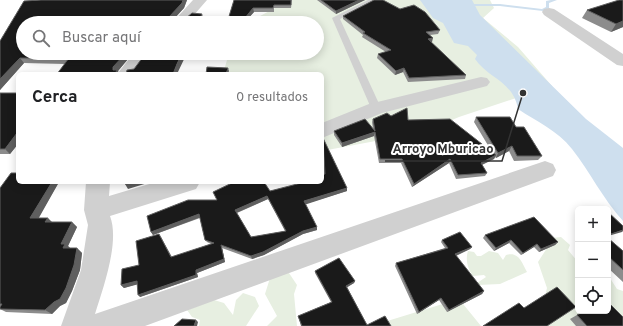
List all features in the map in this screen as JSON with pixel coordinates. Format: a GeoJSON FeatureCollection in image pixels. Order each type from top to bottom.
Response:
{"type":"FeatureCollection","features":[{"type":"Feature","properties":{"kind":"street"},"geometry":{"type":"LineString","coordinates":[[185,16],[200,0]]}},
{"type":"Feature","properties":{"kind":"street"},"geometry":{"type":"LineString","coordinates":[[549,12],[623,61]]}},
{"type":"Feature","properties":{"kind":"street"},"geometry":{"type":"LineString","coordinates":[[128,72],[137,60]]}},
{"type":"Feature","properties":{"kind":"street"},"geometry":{"type":"LineString","coordinates":[[324,130],[376,108],[481,82]]}},
{"type":"Feature","properties":{"kind":"street"},"geometry":{"type":"LineString","coordinates":[[103,326],[545,170]]}},
{"type":"Feature","properties":{"kind":"street"},"geometry":{"type":"LineString","coordinates":[[76,326],[95,270],[101,225],[96,210],[98,184]]}},
{"type":"Feature","properties":{"kind":"street"},"geometry":{"type":"LineString","coordinates":[[96,210],[181,184]]}},
{"type":"Feature","properties":{"kind":"lane"},"geometry":{"type":"LineString","coordinates":[[374,0],[336,18],[376,108]]}},
{"type":"Feature","properties":{"kind":"shaded area"},"geometry":{"type":"Polygon","coordinates":[[[290,0],[490,0],[494,8],[483,18],[518,47],[552,86],[459,117],[424,132],[324,151],[324,72],[224,72],[227,60],[324,60],[324,16],[260,16],[290,0]]]}},
{"type":"Feature","properties":{"kind":"shaded area"},"geometry":{"type":"Polygon","coordinates":[[[561,237],[570,245],[568,250],[575,258],[575,314],[611,314],[611,280],[617,289],[623,291],[623,326],[548,326],[541,313],[547,288],[538,262],[552,238],[561,237]]]}},
{"type":"Feature","properties":{"kind":"shaded area"},"geometry":{"type":"Polygon","coordinates":[[[468,251],[474,252],[477,256],[481,256],[489,251],[498,253],[503,260],[506,255],[510,254],[517,256],[527,272],[500,284],[478,285],[477,283],[486,277],[484,275],[473,276],[468,264],[468,251]]]}},
{"type":"Feature","properties":{"kind":"shaded area"},"geometry":{"type":"Polygon","coordinates":[[[289,273],[297,285],[294,294],[297,326],[267,326],[277,316],[265,294],[270,278],[278,274],[289,273]]]}},
{"type":"Feature","properties":{"kind":"shaded area"},"geometry":{"type":"Polygon","coordinates":[[[243,293],[255,297],[259,306],[246,326],[199,326],[200,320],[192,317],[187,310],[214,300],[224,303],[233,315],[236,300],[243,293]]]}},
{"type":"Feature","properties":{"kind":"shaded area"},"geometry":{"type":"Polygon","coordinates":[[[459,299],[481,326],[371,326],[459,299]]]}},
{"type":"Feature","properties":{"kind":"water"},"geometry":{"type":"Polygon","coordinates":[[[420,0],[472,0],[480,15],[586,119],[623,148],[623,221],[609,204],[579,158],[566,142],[553,131],[518,109],[511,92],[506,86],[481,66],[475,59],[477,55],[468,46],[454,43],[443,23],[433,18],[420,0]]]}},
{"type":"Feature","properties":{"kind":"building"},"geometry":{"type":"Polygon","coordinates":[[[183,0],[170,16],[16,16],[16,60],[18,60],[0,79],[0,41],[24,1],[183,0]]]}},
{"type":"Feature","properties":{"kind":"building"},"geometry":{"type":"Polygon","coordinates":[[[234,0],[291,0],[291,5],[274,5],[273,8],[253,8],[247,16],[229,16],[234,0]]]}},
{"type":"Feature","properties":{"kind":"building"},"geometry":{"type":"Polygon","coordinates":[[[321,0],[359,0],[336,11],[321,0]]]}},
{"type":"Feature","properties":{"kind":"building"},"geometry":{"type":"Polygon","coordinates":[[[374,0],[383,0],[400,9],[414,5],[425,12],[440,30],[426,32],[433,38],[428,39],[466,75],[409,78],[404,68],[396,71],[378,54],[391,50],[363,33],[365,32],[343,16],[374,0]]]}},
{"type":"Feature","properties":{"kind":"building"},"geometry":{"type":"Polygon","coordinates":[[[623,0],[623,21],[616,24],[587,10],[623,0]]]}},
{"type":"Feature","properties":{"kind":"building"},"geometry":{"type":"Polygon","coordinates":[[[192,13],[202,14],[201,16],[188,16],[192,13]]]}},
{"type":"Feature","properties":{"kind":"building"},"geometry":{"type":"Polygon","coordinates":[[[68,60],[120,60],[113,67],[113,70],[117,70],[116,72],[58,72],[68,60]]]}},
{"type":"Feature","properties":{"kind":"building"},"geometry":{"type":"Polygon","coordinates":[[[141,60],[179,60],[174,72],[126,72],[127,70],[134,69],[141,60]]]}},
{"type":"Feature","properties":{"kind":"building"},"geometry":{"type":"Polygon","coordinates":[[[207,67],[228,68],[227,72],[206,72],[207,67]]]}},
{"type":"Feature","properties":{"kind":"building"},"geometry":{"type":"Polygon","coordinates":[[[0,93],[16,93],[16,134],[5,149],[0,149],[0,93]]]}},
{"type":"Feature","properties":{"kind":"building"},"geometry":{"type":"Polygon","coordinates":[[[407,108],[408,120],[450,119],[496,155],[481,163],[487,173],[458,175],[450,159],[414,184],[402,159],[380,159],[375,132],[342,143],[334,131],[365,119],[375,131],[373,119],[387,113],[391,116],[407,108]]]}},
{"type":"Feature","properties":{"kind":"building"},"geometry":{"type":"Polygon","coordinates":[[[476,117],[510,117],[516,127],[524,127],[542,156],[517,156],[512,146],[498,153],[476,117]]]}},
{"type":"Feature","properties":{"kind":"building"},"geometry":{"type":"Polygon","coordinates":[[[324,140],[347,188],[304,201],[317,227],[303,231],[263,252],[251,256],[221,245],[224,259],[196,270],[196,275],[138,295],[137,281],[121,285],[122,269],[139,265],[136,241],[159,234],[171,257],[214,243],[205,240],[199,214],[151,232],[147,216],[188,200],[217,200],[213,192],[230,184],[265,184],[270,191],[297,184],[324,184],[324,140]],[[267,196],[235,210],[251,237],[286,231],[267,196]]]}},
{"type":"Feature","properties":{"kind":"building"},"geometry":{"type":"Polygon","coordinates":[[[11,173],[16,173],[16,184],[51,184],[30,218],[48,218],[45,222],[72,222],[61,244],[65,244],[63,248],[77,248],[74,265],[66,288],[60,299],[45,310],[0,309],[2,304],[0,304],[0,188],[11,173]]]}},
{"type":"Feature","properties":{"kind":"building"},"geometry":{"type":"Polygon","coordinates":[[[611,215],[623,226],[623,230],[611,234],[611,215]]]}},
{"type":"Feature","properties":{"kind":"building"},"geometry":{"type":"Polygon","coordinates":[[[534,217],[558,242],[541,249],[537,244],[523,253],[511,240],[496,248],[485,235],[534,217]]]}},
{"type":"Feature","properties":{"kind":"building"},"geometry":{"type":"Polygon","coordinates":[[[460,232],[472,247],[455,254],[484,291],[449,310],[441,298],[419,312],[396,263],[448,248],[442,240],[460,232]]]}},
{"type":"Feature","properties":{"kind":"building"},"geometry":{"type":"Polygon","coordinates":[[[611,241],[623,251],[623,270],[611,259],[611,241]]]}},
{"type":"Feature","properties":{"kind":"building"},"geometry":{"type":"Polygon","coordinates":[[[339,258],[355,281],[346,286],[367,325],[385,316],[391,326],[302,326],[298,316],[332,302],[315,271],[339,258]]]}},
{"type":"Feature","properties":{"kind":"building"},"geometry":{"type":"Polygon","coordinates":[[[557,287],[575,306],[575,308],[547,326],[483,326],[519,303],[524,308],[557,287]]]}},
{"type":"Feature","properties":{"kind":"building"},"geometry":{"type":"Polygon","coordinates":[[[611,305],[623,317],[623,326],[587,326],[577,315],[611,314],[611,305]]]}},
{"type":"Feature","properties":{"kind":"building"},"geometry":{"type":"Polygon","coordinates":[[[182,319],[196,320],[194,326],[174,326],[182,319]]]}},
{"type":"Feature","properties":{"kind":"waterway"},"geometry":{"type":"LineString","coordinates":[[467,5],[500,5],[543,10],[548,7],[547,2],[555,0]]}},
{"type":"Feature","properties":{"kind":"place","name":"Arroyo Mburicao"},"geometry":{"type":"Point","coordinates":[523,93]}}]}
